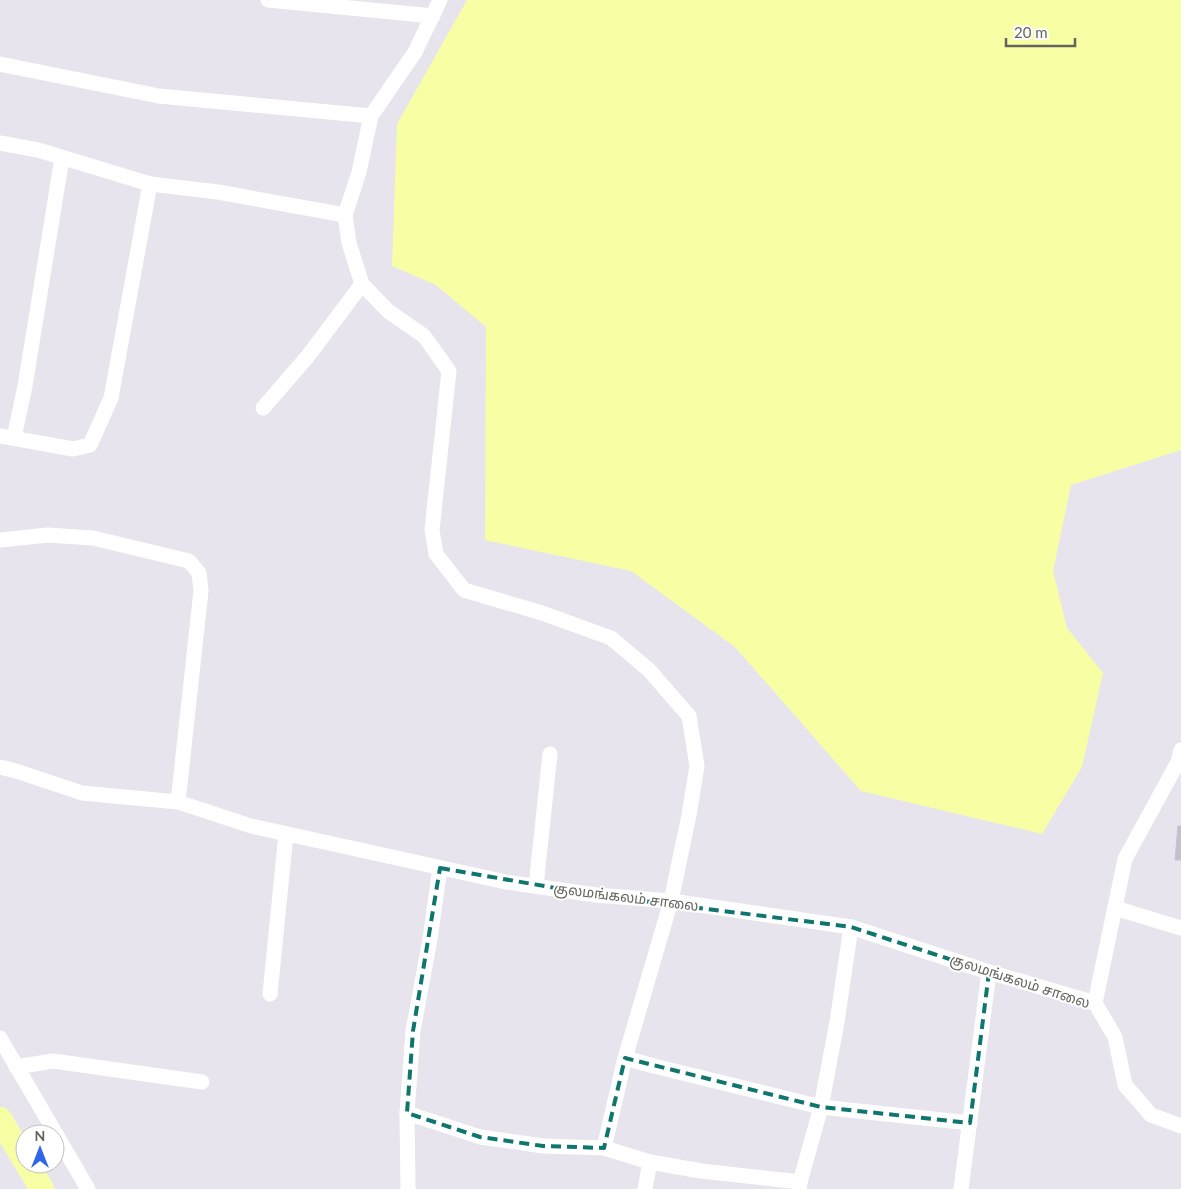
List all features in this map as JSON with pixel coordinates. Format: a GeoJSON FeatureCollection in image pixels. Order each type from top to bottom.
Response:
{"type":"FeatureCollection","features":[{"type":"Feature","properties":{"kind":"street"},"geometry":{"type":"LineString","coordinates":[[268,0],[432,16]]}},
{"type":"Feature","properties":{"kind":"street"},"geometry":{"type":"LineString","coordinates":[[440,0],[414,52],[371,116],[359,172],[345,215],[348,243],[362,284],[388,311],[424,336],[449,371],[432,530],[436,554],[464,590],[542,613],[611,638],[648,670],[689,716],[697,766],[671,901],[625,1058],[604,1148]]}},
{"type":"Feature","properties":{"kind":"street"},"geometry":{"type":"LineString","coordinates":[[0,64],[159,96],[371,116]]}},
{"type":"Feature","properties":{"kind":"street"},"geometry":{"type":"LineString","coordinates":[[0,143],[38,150],[150,184],[218,192],[345,215]]}},
{"type":"Feature","properties":{"kind":"street"},"geometry":{"type":"LineString","coordinates":[[62,158],[25,386],[7,437],[73,449],[90,445],[111,398],[150,184]]}},
{"type":"Feature","properties":{"kind":"street"},"geometry":{"type":"LineString","coordinates":[[263,408],[308,356],[362,284]]}},
{"type":"Feature","properties":{"kind":"street"},"geometry":{"type":"LineString","coordinates":[[0,540],[48,535],[93,538],[189,561],[199,573],[201,591],[178,802]]}},
{"type":"Feature","properties":{"kind":"street"},"geometry":{"type":"LineString","coordinates":[[1095,1003],[1126,859],[1178,762],[1181,750]]}},
{"type":"Feature","properties":{"kind":"street"},"geometry":{"type":"LineString","coordinates":[[536,886],[550,754]]}},
{"type":"Feature","properties":{"kind":"street","name":"குலமங்கலம் சாலை"},"geometry":{"type":"LineString","coordinates":[[0,767],[82,793],[178,802],[251,826],[440,868],[596,895],[671,901],[851,927],[989,972],[1095,1003],[1115,1037],[1126,1085],[1151,1115],[1181,1126]]}},
{"type":"Feature","properties":{"kind":"street"},"geometry":{"type":"LineString","coordinates":[[270,994],[286,834]]}},
{"type":"Feature","properties":{"kind":"street"},"geometry":{"type":"LineString","coordinates":[[408,1189],[407,1113],[413,1031],[430,939],[440,868]]}},
{"type":"Feature","properties":{"kind":"street"},"geometry":{"type":"LineString","coordinates":[[1115,908],[1181,928]]}},
{"type":"Feature","properties":{"kind":"street"},"geometry":{"type":"LineString","coordinates":[[407,1113],[480,1137],[543,1146],[604,1148],[650,1162],[800,1186],[821,1107],[837,1022],[851,927]]}},
{"type":"Feature","properties":{"kind":"street"},"geometry":{"type":"LineString","coordinates":[[961,1189],[989,972]]}},
{"type":"Feature","properties":{"kind":"street"},"geometry":{"type":"LineString","coordinates":[[0,1038],[88,1189]]}},
{"type":"Feature","properties":{"kind":"street"},"geometry":{"type":"LineString","coordinates":[[625,1058],[821,1107],[970,1123]]}},
{"type":"Feature","properties":{"kind":"street"},"geometry":{"type":"LineString","coordinates":[[16,1067],[53,1061],[202,1082]]}},
{"type":"Feature","properties":{"kind":"street"},"geometry":{"type":"LineString","coordinates":[[645,1189],[650,1162]]}},
{"type":"Feature","properties":{"kind":"highlighted area"},"geometry":{"type":"Polygon","coordinates":[[[440,868],[596,895],[851,927],[989,972],[970,1123],[821,1107],[625,1058],[604,1148],[543,1146],[480,1137],[407,1113],[413,1031],[440,868]]]}},
{"type":"Feature","properties":{"kind":"shaded area"},"geometry":{"type":"Polygon","coordinates":[[[467,0],[1181,0],[1181,450],[1071,485],[1053,571],[1067,628],[1103,673],[1082,767],[1042,834],[861,791],[735,647],[631,571],[485,540],[486,327],[436,285],[392,266],[397,124],[467,0]]]}},
{"type":"Feature","properties":{"kind":"building"},"geometry":{"type":"Polygon","coordinates":[[[1178,826],[1181,826],[1181,860],[1175,860],[1178,826]]]}},
{"type":"Feature","properties":{"kind":"waterway"},"geometry":{"type":"LineString","coordinates":[[0,1119],[15,1144]]}},
{"type":"Feature","properties":{"kind":"waterway"},"geometry":{"type":"LineString","coordinates":[[33,1174],[42,1189]]}}]}
